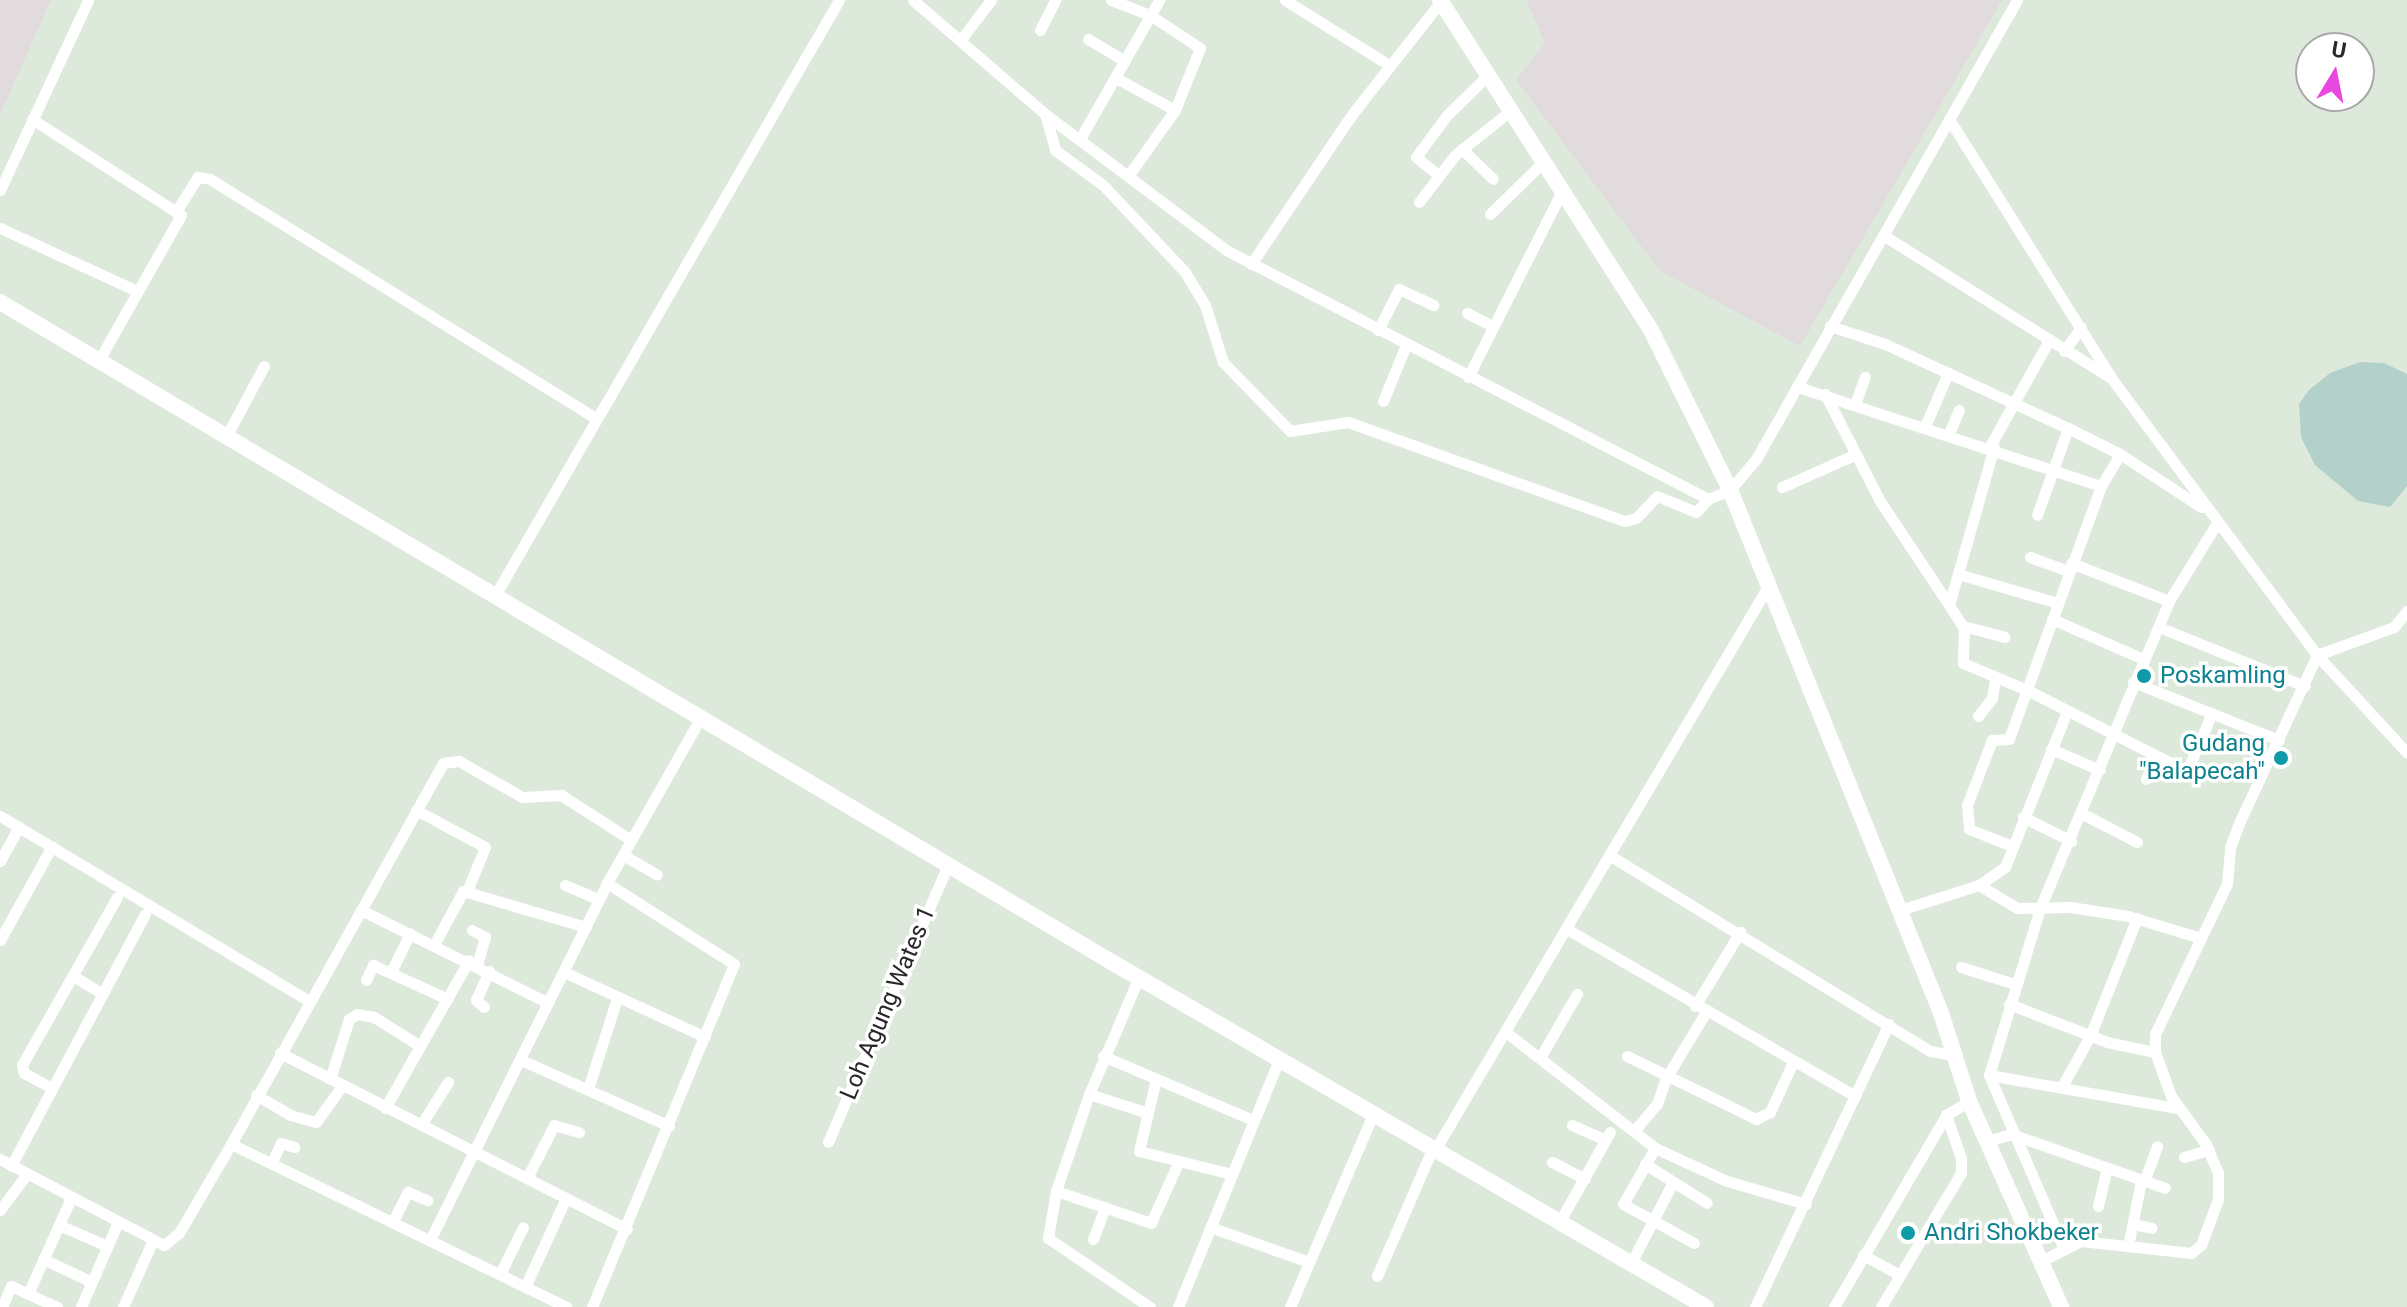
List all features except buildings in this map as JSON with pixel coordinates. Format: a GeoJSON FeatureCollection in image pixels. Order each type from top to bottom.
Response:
{"type":"FeatureCollection","features":[{"type":"Feature","properties":{"kind":"main road"},"geometry":{"type":"LineString","coordinates":[[1441,1],[1662,350],[1734,486],[1767,588],[1900,910],[1969,1101],[2001,1137],[2061,1307]]}},
{"type":"Feature","properties":{"kind":"main road"},"geometry":{"type":"LineString","coordinates":[[0,302],[1139,977],[1706,1307]]}},
{"type":"Feature","properties":{"kind":"street"},"geometry":{"type":"LineString","coordinates":[[0,190],[88,0]]}},
{"type":"Feature","properties":{"kind":"street"},"geometry":{"type":"LineString","coordinates":[[494,597],[839,0]]}},
{"type":"Feature","properties":{"kind":"street"},"geometry":{"type":"LineString","coordinates":[[913,0],[962,38],[1045,114],[1130,173],[1205,235],[1251,264],[1708,499]]}},
{"type":"Feature","properties":{"kind":"street"},"geometry":{"type":"LineString","coordinates":[[962,38],[991,0]]}},
{"type":"Feature","properties":{"kind":"street"},"geometry":{"type":"LineString","coordinates":[[1040,30],[1055,0]]}},
{"type":"Feature","properties":{"kind":"street"},"geometry":{"type":"LineString","coordinates":[[1111,0],[1150,15],[1200,48],[1175,110],[1130,173]]}},
{"type":"Feature","properties":{"kind":"street"},"geometry":{"type":"LineString","coordinates":[[1081,137],[1159,0]]}},
{"type":"Feature","properties":{"kind":"street"},"geometry":{"type":"LineString","coordinates":[[1045,114],[1055,150],[1103,185],[1185,272],[1205,305],[1223,362],[1290,431],[1348,422],[1625,521],[1636,518],[1657,496],[1696,512],[1708,499],[1734,486],[1798,387],[2017,0]]}},
{"type":"Feature","properties":{"kind":"street"},"geometry":{"type":"LineString","coordinates":[[1289,1],[1389,65]]}},
{"type":"Feature","properties":{"kind":"street"},"geometry":{"type":"LineString","coordinates":[[1251,264],[1389,65],[1441,1]]}},
{"type":"Feature","properties":{"kind":"street"},"geometry":{"type":"LineString","coordinates":[[1088,39],[1125,61]]}},
{"type":"Feature","properties":{"kind":"street"},"geometry":{"type":"LineString","coordinates":[[1437,174],[1416,157],[1447,115],[1488,75]]}},
{"type":"Feature","properties":{"kind":"street"},"geometry":{"type":"LineString","coordinates":[[1116,78],[1175,110]]}},
{"type":"Feature","properties":{"kind":"street"},"geometry":{"type":"LineString","coordinates":[[1419,202],[1437,174],[1462,149],[1510,111]]}},
{"type":"Feature","properties":{"kind":"street"},"geometry":{"type":"LineString","coordinates":[[32,119],[177,210]]}},
{"type":"Feature","properties":{"kind":"street"},"geometry":{"type":"LineString","coordinates":[[1949,119],[2112,379],[2317,655],[2407,753]]}},
{"type":"Feature","properties":{"kind":"street"},"geometry":{"type":"LineString","coordinates":[[1462,149],[1493,179]]}},
{"type":"Feature","properties":{"kind":"street"},"geometry":{"type":"LineString","coordinates":[[1490,214],[1542,163]]}},
{"type":"Feature","properties":{"kind":"street"},"geometry":{"type":"LineString","coordinates":[[99,360],[179,223],[177,210],[198,177],[210,179],[596,418]]}},
{"type":"Feature","properties":{"kind":"street"},"geometry":{"type":"LineString","coordinates":[[1468,377],[1561,193]]}},
{"type":"Feature","properties":{"kind":"street"},"geometry":{"type":"LineString","coordinates":[[0,228],[137,291]]}},
{"type":"Feature","properties":{"kind":"street"},"geometry":{"type":"LineString","coordinates":[[1883,235],[2048,342],[2112,379]]}},
{"type":"Feature","properties":{"kind":"street"},"geometry":{"type":"LineString","coordinates":[[1378,330],[1399,289],[1433,305]]}},
{"type":"Feature","properties":{"kind":"street"},"geometry":{"type":"LineString","coordinates":[[1467,313],[1493,326]]}},
{"type":"Feature","properties":{"kind":"street"},"geometry":{"type":"LineString","coordinates":[[1830,326],[2016,402],[2120,454],[2209,512]]}},
{"type":"Feature","properties":{"kind":"street"},"geometry":{"type":"LineString","coordinates":[[2064,351],[2081,328]]}},
{"type":"Feature","properties":{"kind":"street"},"geometry":{"type":"LineString","coordinates":[[1949,605],[1992,446],[2048,342]]}},
{"type":"Feature","properties":{"kind":"street"},"geometry":{"type":"LineString","coordinates":[[1383,401],[1406,345]]}},
{"type":"Feature","properties":{"kind":"street"},"geometry":{"type":"LineString","coordinates":[[227,435],[264,366]]}},
{"type":"Feature","properties":{"kind":"street"},"geometry":{"type":"LineString","coordinates":[[1925,426],[1948,373]]}},
{"type":"Feature","properties":{"kind":"street"},"geometry":{"type":"LineString","coordinates":[[1855,404],[1865,377]]}},
{"type":"Feature","properties":{"kind":"street"},"geometry":{"type":"LineString","coordinates":[[1798,387],[1992,446],[2101,486]]}},
{"type":"Feature","properties":{"kind":"street"},"geometry":{"type":"LineString","coordinates":[[1825,394],[1854,455],[1916,562],[1963,626],[1963,663],[1995,680],[2027,690],[2191,771],[2212,713]]}},
{"type":"Feature","properties":{"kind":"street"},"geometry":{"type":"LineString","coordinates":[[1949,433],[1959,410]]}},
{"type":"Feature","properties":{"kind":"street"},"geometry":{"type":"LineString","coordinates":[[2037,515],[2068,428]]}},
{"type":"Feature","properties":{"kind":"street"},"geometry":{"type":"LineString","coordinates":[[2012,846],[1969,829],[1966,813],[1992,740],[2009,739],[2101,486],[2120,454]]}},
{"type":"Feature","properties":{"kind":"street"},"geometry":{"type":"LineString","coordinates":[[1782,487],[1854,455]]}},
{"type":"Feature","properties":{"kind":"street"},"geometry":{"type":"LineString","coordinates":[[2064,1249],[2001,1137],[1989,1075],[2040,908],[2083,814],[2133,682],[2169,601],[2217,523]]}},
{"type":"Feature","properties":{"kind":"street"},"geometry":{"type":"LineString","coordinates":[[2030,557],[2070,567],[2169,601]]}},
{"type":"Feature","properties":{"kind":"street"},"geometry":{"type":"LineString","coordinates":[[1958,574],[2058,603]]}},
{"type":"Feature","properties":{"kind":"street"},"geometry":{"type":"LineString","coordinates":[[1377,1276],[1435,1147],[1507,1033],[1767,588]]}},
{"type":"Feature","properties":{"kind":"street"},"geometry":{"type":"LineString","coordinates":[[2045,1259],[2084,1241],[2191,1253],[2201,1245],[2218,1199],[2218,1173],[2209,1150],[2177,1108],[2155,1052],[2161,1017],[2227,884],[2230,847],[2240,821],[2317,655],[2394,627],[2407,611]]}},
{"type":"Feature","properties":{"kind":"street"},"geometry":{"type":"LineString","coordinates":[[2052,619],[2143,659]]}},
{"type":"Feature","properties":{"kind":"street"},"geometry":{"type":"LineString","coordinates":[[1963,626],[2005,637]]}},
{"type":"Feature","properties":{"kind":"street"},"geometry":{"type":"LineString","coordinates":[[2159,627],[2304,686]]}},
{"type":"Feature","properties":{"kind":"street"},"geometry":{"type":"LineString","coordinates":[[1978,716],[1992,698],[1995,680]]}},
{"type":"Feature","properties":{"kind":"street"},"geometry":{"type":"LineString","coordinates":[[2133,682],[2279,740]]}},
{"type":"Feature","properties":{"kind":"street"},"geometry":{"type":"LineString","coordinates":[[1900,910],[1979,885],[2001,873],[2067,711]]}},
{"type":"Feature","properties":{"kind":"street"},"geometry":{"type":"LineString","coordinates":[[431,1238],[598,899],[701,717]]}},
{"type":"Feature","properties":{"kind":"street"},"geometry":{"type":"LineString","coordinates":[[2051,749],[2100,770]]}},
{"type":"Feature","properties":{"kind":"street"},"geometry":{"type":"LineString","coordinates":[[2146,779],[2156,756]]}},
{"type":"Feature","properties":{"kind":"street"},"geometry":{"type":"LineString","coordinates":[[0,1159],[153,1240],[164,1245],[174,1239],[231,1144],[439,767],[452,759],[522,797],[561,795],[631,840]]}},
{"type":"Feature","properties":{"kind":"street"},"geometry":{"type":"LineString","coordinates":[[416,810],[485,847],[467,891],[454,899],[435,943]]}},
{"type":"Feature","properties":{"kind":"street"},"geometry":{"type":"LineString","coordinates":[[2083,814],[2137,842]]}},
{"type":"Feature","properties":{"kind":"street"},"geometry":{"type":"LineString","coordinates":[[0,816],[309,1001]]}},
{"type":"Feature","properties":{"kind":"street"},"geometry":{"type":"LineString","coordinates":[[2023,817],[2071,841]]}},
{"type":"Feature","properties":{"kind":"street"},"geometry":{"type":"LineString","coordinates":[[0,861],[19,827]]}},
{"type":"Feature","properties":{"kind":"street"},"geometry":{"type":"LineString","coordinates":[[0,940],[52,846]]}},
{"type":"Feature","properties":{"kind":"street"},"geometry":{"type":"LineString","coordinates":[[623,855],[657,875]]}},
{"type":"Feature","properties":{"kind":"street"},"geometry":{"type":"LineString","coordinates":[[1609,855],[1740,932],[1930,1051],[1953,1055]]}},
{"type":"Feature","properties":{"kind":"street","name":"Loh Agung Wates 1"},"geometry":{"type":"LineString","coordinates":[[828,1142],[949,863]]}},
{"type":"Feature","properties":{"kind":"street"},"geometry":{"type":"LineString","coordinates":[[592,1307],[732,976],[731,960],[607,883]]}},
{"type":"Feature","properties":{"kind":"street"},"geometry":{"type":"LineString","coordinates":[[565,885],[598,899]]}},
{"type":"Feature","properties":{"kind":"street"},"geometry":{"type":"LineString","coordinates":[[1979,885],[2017,908],[2070,907],[2137,918],[2201,938]]}},
{"type":"Feature","properties":{"kind":"street"},"geometry":{"type":"LineString","coordinates":[[467,891],[586,927]]}},
{"type":"Feature","properties":{"kind":"street"},"geometry":{"type":"LineString","coordinates":[[52,1088],[22,1068],[117,897]]}},
{"type":"Feature","properties":{"kind":"street"},"geometry":{"type":"LineString","coordinates":[[361,910],[435,943],[548,1003]]}},
{"type":"Feature","properties":{"kind":"street"},"geometry":{"type":"LineString","coordinates":[[11,1166],[145,914]]}},
{"type":"Feature","properties":{"kind":"street"},"geometry":{"type":"LineString","coordinates":[[2061,1088],[2090,1036],[2137,918]]}},
{"type":"Feature","properties":{"kind":"street"},"geometry":{"type":"LineString","coordinates":[[1567,929],[1695,1006],[1855,1096]]}},
{"type":"Feature","properties":{"kind":"street"},"geometry":{"type":"LineString","coordinates":[[385,1108],[485,940],[472,930]]}},
{"type":"Feature","properties":{"kind":"street"},"geometry":{"type":"LineString","coordinates":[[1695,1006],[1740,932]]}},
{"type":"Feature","properties":{"kind":"street"},"geometry":{"type":"LineString","coordinates":[[391,972],[410,933]]}},
{"type":"Feature","properties":{"kind":"street"},"geometry":{"type":"LineString","coordinates":[[366,980],[373,965],[448,999]]}},
{"type":"Feature","properties":{"kind":"street"},"geometry":{"type":"LineString","coordinates":[[1961,967],[2015,984]]}},
{"type":"Feature","properties":{"kind":"street"},"geometry":{"type":"LineString","coordinates":[[484,1007],[476,1000],[489,971]]}},
{"type":"Feature","properties":{"kind":"street"},"geometry":{"type":"LineString","coordinates":[[564,972],[705,1037]]}},
{"type":"Feature","properties":{"kind":"street"},"geometry":{"type":"LineString","coordinates":[[73,976],[103,994]]}},
{"type":"Feature","properties":{"kind":"street"},"geometry":{"type":"LineString","coordinates":[[1139,977],[1103,1056],[1056,1191],[1049,1243],[1150,1307]]}},
{"type":"Feature","properties":{"kind":"street"},"geometry":{"type":"LineString","coordinates":[[1541,1056],[1577,994]]}},
{"type":"Feature","properties":{"kind":"street"},"geometry":{"type":"LineString","coordinates":[[588,1089],[617,998]]}},
{"type":"Feature","properties":{"kind":"street"},"geometry":{"type":"LineString","coordinates":[[2009,1004],[2090,1036],[2155,1052]]}},
{"type":"Feature","properties":{"kind":"street"},"geometry":{"type":"LineString","coordinates":[[1634,1131],[1657,1104],[1666,1078],[1706,1012]]}},
{"type":"Feature","properties":{"kind":"street"},"geometry":{"type":"LineString","coordinates":[[330,1079],[349,1019],[357,1014],[374,1017],[420,1046]]}},
{"type":"Feature","properties":{"kind":"street"},"geometry":{"type":"LineString","coordinates":[[1755,1307],[1889,1024]]}},
{"type":"Feature","properties":{"kind":"street"},"geometry":{"type":"LineString","coordinates":[[1507,1033],[1541,1056],[1655,1148],[1727,1181],[1806,1204]]}},
{"type":"Feature","properties":{"kind":"street"},"geometry":{"type":"LineString","coordinates":[[280,1053],[627,1229]]}},
{"type":"Feature","properties":{"kind":"street"},"geometry":{"type":"LineString","coordinates":[[1103,1056],[1253,1120]]}},
{"type":"Feature","properties":{"kind":"street"},"geometry":{"type":"LineString","coordinates":[[1627,1056],[1666,1078],[1761,1118],[1770,1112],[1793,1062]]}},
{"type":"Feature","properties":{"kind":"street"},"geometry":{"type":"LineString","coordinates":[[1178,1307],[1280,1057]]}},
{"type":"Feature","properties":{"kind":"street"},"geometry":{"type":"LineString","coordinates":[[521,1060],[669,1126]]}},
{"type":"Feature","properties":{"kind":"street"},"geometry":{"type":"LineString","coordinates":[[1989,1075],[2177,1108]]}},
{"type":"Feature","properties":{"kind":"street"},"geometry":{"type":"LineString","coordinates":[[1156,1079],[1139,1151],[1232,1174]]}},
{"type":"Feature","properties":{"kind":"street"},"geometry":{"type":"LineString","coordinates":[[421,1125],[448,1082]]}},
{"type":"Feature","properties":{"kind":"street"},"geometry":{"type":"LineString","coordinates":[[256,1095],[290,1115],[316,1122],[342,1086]]}},
{"type":"Feature","properties":{"kind":"street"},"geometry":{"type":"LineString","coordinates":[[1089,1094],[1148,1113]]}},
{"type":"Feature","properties":{"kind":"street"},"geometry":{"type":"LineString","coordinates":[[1834,1307],[1946,1115],[1969,1101]]}},
{"type":"Feature","properties":{"kind":"street"},"geometry":{"type":"LineString","coordinates":[[1290,1307],[1374,1112]]}},
{"type":"Feature","properties":{"kind":"street"},"geometry":{"type":"LineString","coordinates":[[1881,1307],[1961,1173],[1946,1115]]}},
{"type":"Feature","properties":{"kind":"street"},"geometry":{"type":"LineString","coordinates":[[527,1178],[554,1125],[579,1132]]}},
{"type":"Feature","properties":{"kind":"street"},"geometry":{"type":"LineString","coordinates":[[1560,1221],[1608,1136],[1572,1125]]}},
{"type":"Feature","properties":{"kind":"street"},"geometry":{"type":"LineString","coordinates":[[2001,1137],[2165,1188]]}},
{"type":"Feature","properties":{"kind":"street"},"geometry":{"type":"LineString","coordinates":[[272,1162],[281,1143],[294,1147]]}},
{"type":"Feature","properties":{"kind":"street"},"geometry":{"type":"LineString","coordinates":[[231,1144],[431,1238],[567,1307]]}},
{"type":"Feature","properties":{"kind":"street"},"geometry":{"type":"LineString","coordinates":[[2128,1246],[2143,1182],[2157,1146]]}},
{"type":"Feature","properties":{"kind":"street"},"geometry":{"type":"LineString","coordinates":[[1655,1148],[1622,1203],[1694,1243]]}},
{"type":"Feature","properties":{"kind":"street"},"geometry":{"type":"LineString","coordinates":[[2184,1157],[2209,1150]]}},
{"type":"Feature","properties":{"kind":"street"},"geometry":{"type":"LineString","coordinates":[[1552,1162],[1585,1179]]}},
{"type":"Feature","properties":{"kind":"street"},"geometry":{"type":"LineString","coordinates":[[1056,1191],[1146,1223],[1155,1221],[1178,1163]]}},
{"type":"Feature","properties":{"kind":"street"},"geometry":{"type":"LineString","coordinates":[[1645,1164],[1707,1203]]}},
{"type":"Feature","properties":{"kind":"street"},"geometry":{"type":"LineString","coordinates":[[2098,1206],[2106,1170]]}},
{"type":"Feature","properties":{"kind":"street"},"geometry":{"type":"LineString","coordinates":[[0,1210],[26,1175]]}},
{"type":"Feature","properties":{"kind":"street"},"geometry":{"type":"LineString","coordinates":[[1631,1263],[1673,1182]]}},
{"type":"Feature","properties":{"kind":"street"},"geometry":{"type":"LineString","coordinates":[[393,1221],[409,1191],[427,1200]]}},
{"type":"Feature","properties":{"kind":"street"},"geometry":{"type":"LineString","coordinates":[[28,1294],[71,1198]]}},
{"type":"Feature","properties":{"kind":"street"},"geometry":{"type":"LineString","coordinates":[[525,1287],[566,1198]]}},
{"type":"Feature","properties":{"kind":"street"},"geometry":{"type":"LineString","coordinates":[[1093,1239],[1105,1207]]}},
{"type":"Feature","properties":{"kind":"street"},"geometry":{"type":"LineString","coordinates":[[81,1307],[118,1222]]}},
{"type":"Feature","properties":{"kind":"street"},"geometry":{"type":"LineString","coordinates":[[2133,1224],[2152,1228]]}},
{"type":"Feature","properties":{"kind":"street"},"geometry":{"type":"LineString","coordinates":[[59,1225],[107,1246]]}},
{"type":"Feature","properties":{"kind":"street"},"geometry":{"type":"LineString","coordinates":[[500,1274],[523,1227]]}},
{"type":"Feature","properties":{"kind":"street"},"geometry":{"type":"LineString","coordinates":[[1210,1227],[1309,1262]]}},
{"type":"Feature","properties":{"kind":"street"},"geometry":{"type":"LineString","coordinates":[[123,1307],[153,1240]]}},
{"type":"Feature","properties":{"kind":"street"},"geometry":{"type":"LineString","coordinates":[[1863,1255],[1900,1275]]}},
{"type":"Feature","properties":{"kind":"street"},"geometry":{"type":"LineString","coordinates":[[43,1259],[92,1282]]}},
{"type":"Feature","properties":{"kind":"street"},"geometry":{"type":"LineString","coordinates":[[2,1307],[11,1286],[57,1307]]}},
{"type":"Feature","properties":{"kind":"shaded area"},"geometry":{"type":"Polygon","coordinates":[[[0,0],[51,0],[0,115],[0,0]]]}},
{"type":"Feature","properties":{"kind":"shaded area"},"geometry":{"type":"Polygon","coordinates":[[[1526,0],[2002,0],[1800,346],[1660,271],[1516,80],[1545,43],[1526,0]]]}},
{"type":"Feature","properties":{"kind":"shaded area"},"geometry":{"type":"Polygon","coordinates":[[[2360,362],[2384,363],[2407,374],[2407,486],[2390,507],[2358,501],[2315,465],[2301,437],[2299,404],[2309,390],[2330,373],[2360,362]]]}},
{"type":"Feature","properties":{"kind":"place","name":"Poskamling"},"geometry":{"type":"Point","coordinates":[2144,676]}},
{"type":"Feature","properties":{"kind":"place","name":"Gudang \"Balapecah\""},"geometry":{"type":"Point","coordinates":[2281,758]}},
{"type":"Feature","properties":{"kind":"place","name":"Andri Shokbeker"},"geometry":{"type":"Point","coordinates":[1908,1233]}}]}
